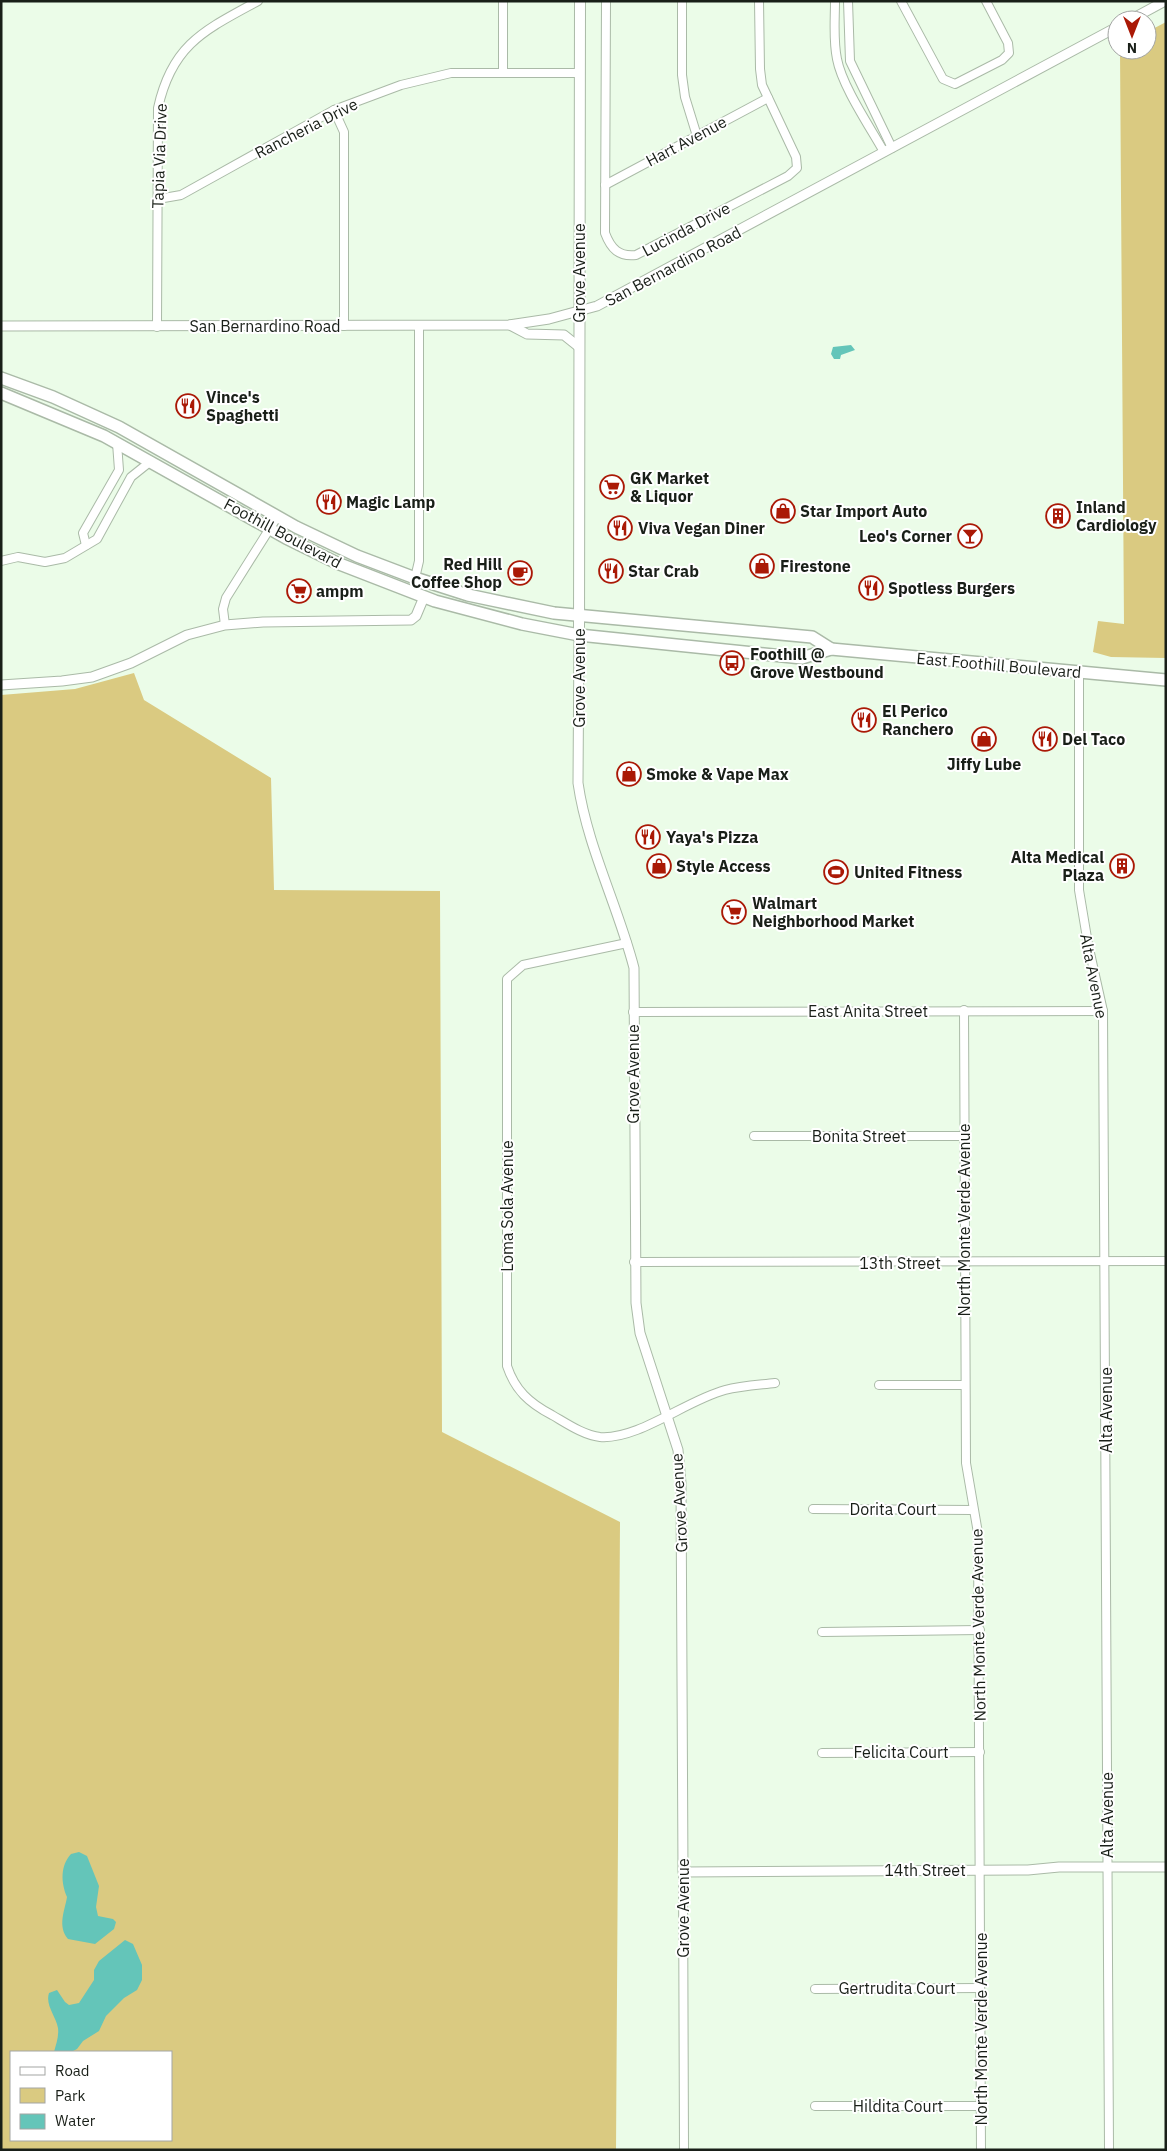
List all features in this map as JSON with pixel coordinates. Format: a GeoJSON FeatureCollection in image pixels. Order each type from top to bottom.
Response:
{"type":"FeatureCollection","features":[{"type":"Feature","properties":{"kind":"main road","name":"Grove Avenue"},"geometry":{"type":"LineString","coordinates":[[579,635],[580,1]]}},
{"type":"Feature","properties":{"kind":"main road","name":"Foothill Boulevard"},"geometry":{"type":"LineString","coordinates":[[1,378],[53,397],[119,427],[277,517],[357,556],[415,578],[468,595],[524,608],[579,616]]}},
{"type":"Feature","properties":{"kind":"main road","name":"Foothill Boulevard"},"geometry":{"type":"LineString","coordinates":[[1,393],[117,443],[270,529],[337,563],[424,597],[522,624],[579,635]]}},
{"type":"Feature","properties":{"kind":"main road","name":"East Foothill Boulevard"},"geometry":{"type":"LineString","coordinates":[[579,616],[812,637],[831,649]]}},
{"type":"Feature","properties":{"kind":"main road","name":"East Foothill Boulevard"},"geometry":{"type":"LineString","coordinates":[[579,635],[802,658],[831,649],[1166,680]]}},
{"type":"Feature","properties":{"kind":"street","name":"Tapia Via Drive"},"geometry":{"type":"LineString","coordinates":[[157,327],[158,108],[166,78],[177,58],[191,42],[210,27],[258,1]]}},
{"type":"Feature","properties":{"kind":"street"},"geometry":{"type":"LineString","coordinates":[[503,1],[503,73]]}},
{"type":"Feature","properties":{"kind":"street","name":"Lucinda Drive"},"geometry":{"type":"LineString","coordinates":[[606,1],[605,233],[608,242],[616,252],[625,256],[636,255],[788,176],[797,168],[796,157],[768,98],[760,69],[759,1]]}},
{"type":"Feature","properties":{"kind":"street"},"geometry":{"type":"LineString","coordinates":[[682,1],[682,75],[685,97],[697,136]]}},
{"type":"Feature","properties":{"kind":"street"},"geometry":{"type":"LineString","coordinates":[[835,1],[834,36],[837,61],[845,82],[888,150]]}},
{"type":"Feature","properties":{"kind":"street"},"geometry":{"type":"LineString","coordinates":[[848,1],[850,61],[888,150]]}},
{"type":"Feature","properties":{"kind":"street"},"geometry":{"type":"LineString","coordinates":[[901,1],[943,79],[955,84],[1002,60],[1009,53],[1008,43],[986,1]]}},
{"type":"Feature","properties":{"kind":"street"},"geometry":{"type":"LineString","coordinates":[[1148,10],[1165,1]]}},
{"type":"Feature","properties":{"kind":"street","name":"San Bernardino Road"},"geometry":{"type":"LineString","coordinates":[[1,326],[509,325],[579,313],[606,302],[1107,32]]}},
{"type":"Feature","properties":{"kind":"street","name":"Rancheria Drive"},"geometry":{"type":"LineString","coordinates":[[158,199],[181,195],[334,110],[401,85],[451,73],[580,73]]}},
{"type":"Feature","properties":{"kind":"street","name":"Hart Avenue"},"geometry":{"type":"LineString","coordinates":[[605,185],[768,98]]}},
{"type":"Feature","properties":{"kind":"street"},"geometry":{"type":"LineString","coordinates":[[334,110],[344,132],[344,326]]}},
{"type":"Feature","properties":{"kind":"street"},"geometry":{"type":"LineString","coordinates":[[509,325],[527,334],[564,335],[579,347]]}},
{"type":"Feature","properties":{"kind":"street"},"geometry":{"type":"LineString","coordinates":[[415,578],[419,560],[419,326]]}},
{"type":"Feature","properties":{"kind":"street"},"geometry":{"type":"LineString","coordinates":[[86,545],[83,533],[119,470],[117,443]]}},
{"type":"Feature","properties":{"kind":"street"},"geometry":{"type":"LineString","coordinates":[[1,561],[18,557],[45,562],[65,558],[97,539],[131,477],[151,461]]}},
{"type":"Feature","properties":{"kind":"street"},"geometry":{"type":"LineString","coordinates":[[119,470],[131,477]]}},
{"type":"Feature","properties":{"kind":"street"},"geometry":{"type":"LineString","coordinates":[[225,625],[224,609],[226,598],[277,517]]}},
{"type":"Feature","properties":{"kind":"street"},"geometry":{"type":"LineString","coordinates":[[90,520],[103,528]]}},
{"type":"Feature","properties":{"kind":"street"},"geometry":{"type":"LineString","coordinates":[[1,685],[92,677],[131,663],[187,635],[225,625],[282,621],[403,621],[416,616],[424,597]]}},
{"type":"Feature","properties":{"kind":"street","name":"Grove Avenue"},"geometry":{"type":"LineString","coordinates":[[579,635],[578,783],[582,807],[634,968],[634,1262],[640,1333],[668,1414],[678,1450],[681,1483],[684,2150]]}},
{"type":"Feature","properties":{"kind":"street","name":"Alta Avenue"},"geometry":{"type":"LineString","coordinates":[[1079,673],[1079,890],[1088,944],[1104,1011],[1108,2150]]}},
{"type":"Feature","properties":{"kind":"street","name":"Loma Sola Avenue"},"geometry":{"type":"LineString","coordinates":[[627,943],[523,965],[507,979],[507,1366],[512,1380],[521,1394],[532,1403],[579,1430],[600,1437],[624,1434],[725,1390],[775,1383]]}},
{"type":"Feature","properties":{"kind":"street","name":"North Monte Verde Avenue"},"geometry":{"type":"LineString","coordinates":[[964,1010],[966,1462],[978,1534],[980,1630],[981,2150]]}},
{"type":"Feature","properties":{"kind":"street","name":"East Anita Street"},"geometry":{"type":"LineString","coordinates":[[633,1012],[1104,1011]]}},
{"type":"Feature","properties":{"kind":"street","name":"Bonita Street"},"geometry":{"type":"LineString","coordinates":[[754,1136],[964,1136]]}},
{"type":"Feature","properties":{"kind":"street","name":"13th Street"},"geometry":{"type":"LineString","coordinates":[[634,1262],[965,1263],[1166,1261]]}},
{"type":"Feature","properties":{"kind":"street"},"geometry":{"type":"LineString","coordinates":[[879,1385],[965,1385]]}},
{"type":"Feature","properties":{"kind":"street","name":"Dorita Court"},"geometry":{"type":"LineString","coordinates":[[813,1509],[973,1510]]}},
{"type":"Feature","properties":{"kind":"street"},"geometry":{"type":"LineString","coordinates":[[822,1632],[980,1630]]}},
{"type":"Feature","properties":{"kind":"street","name":"Felicita Court"},"geometry":{"type":"LineString","coordinates":[[822,1752],[980,1752]]}},
{"type":"Feature","properties":{"kind":"street","name":"14th Street"},"geometry":{"type":"LineString","coordinates":[[683,1872],[1166,1867]]}},
{"type":"Feature","properties":{"kind":"street","name":"Gertrudita Court"},"geometry":{"type":"LineString","coordinates":[[815,1989],[980,1988]]}},
{"type":"Feature","properties":{"kind":"street","name":"Hildita Court"},"geometry":{"type":"LineString","coordinates":[[815,2106],[981,2106]]}},
{"type":"Feature","properties":{"kind":"green space"},"geometry":{"type":"Polygon","coordinates":[[[1166,22],[1166,658],[1111,657],[1093,652],[1098,621],[1124,624],[1120,60],[1157,60],[1157,27],[1166,22]]]}},
{"type":"Feature","properties":{"kind":"green space"},"geometry":{"type":"Polygon","coordinates":[[[134,673],[144,700],[271,778],[274,890],[440,891],[442,1432],[620,1522],[616,2150],[1,2150],[1,695],[75,689],[134,673]]]}},
{"type":"Feature","properties":{"kind":"water"},"geometry":{"type":"Polygon","coordinates":[[[851,345],[855,350],[841,355],[840,359],[834,359],[831,354],[833,347],[851,345]]]}},
{"type":"Feature","properties":{"kind":"water"},"geometry":{"type":"Polygon","coordinates":[[[79,1852],[87,1856],[99,1886],[96,1907],[98,1916],[113,1919],[116,1922],[114,1929],[95,1944],[68,1939],[63,1929],[62,1923],[67,1897],[63,1880],[63,1869],[71,1854],[79,1852]]]}},
{"type":"Feature","properties":{"kind":"water"},"geometry":{"type":"Polygon","coordinates":[[[125,1940],[133,1944],[142,1965],[142,1980],[137,1990],[124,1998],[106,2016],[99,2031],[83,2041],[77,2049],[73,2051],[54,2051],[58,2028],[48,2002],[49,1993],[57,1990],[69,2005],[79,2003],[94,1980],[94,1970],[99,1961],[125,1940]]]}},
{"type":"Feature","properties":{"kind":"place","name":"Vince's Spaghetti"},"geometry":{"type":"Point","coordinates":[188,406]}},
{"type":"Feature","properties":{"kind":"place","name":"GK Market & Liquor"},"geometry":{"type":"Point","coordinates":[612,487]}},
{"type":"Feature","properties":{"kind":"place","name":"Magic Lamp"},"geometry":{"type":"Point","coordinates":[329,502]}},
{"type":"Feature","properties":{"kind":"place","name":"Star Import Auto"},"geometry":{"type":"Point","coordinates":[783,511]}},
{"type":"Feature","properties":{"kind":"place","name":"Inland Cardiology"},"geometry":{"type":"Point","coordinates":[1058,516]}},
{"type":"Feature","properties":{"kind":"place","name":"Viva Vegan Diner"},"geometry":{"type":"Point","coordinates":[620,528]}},
{"type":"Feature","properties":{"kind":"place","name":"Leo's Corner"},"geometry":{"type":"Point","coordinates":[970,536]}},
{"type":"Feature","properties":{"kind":"place","name":"Firestone"},"geometry":{"type":"Point","coordinates":[762,566]}},
{"type":"Feature","properties":{"kind":"place","name":"Star Crab"},"geometry":{"type":"Point","coordinates":[611,571]}},
{"type":"Feature","properties":{"kind":"place","name":"Red Hill Coffee Shop"},"geometry":{"type":"Point","coordinates":[520,573]}},
{"type":"Feature","properties":{"kind":"place","name":"Spotless Burgers"},"geometry":{"type":"Point","coordinates":[871,588]}},
{"type":"Feature","properties":{"kind":"place","name":"ampm"},"geometry":{"type":"Point","coordinates":[299,591]}},
{"type":"Feature","properties":{"kind":"place","name":"Foothill @ Grove Westbound"},"geometry":{"type":"Point","coordinates":[732,663]}},
{"type":"Feature","properties":{"kind":"place","name":"El Perico Ranchero"},"geometry":{"type":"Point","coordinates":[864,720]}},
{"type":"Feature","properties":{"kind":"place","name":"Jiffy Lube"},"geometry":{"type":"Point","coordinates":[984,739]}},
{"type":"Feature","properties":{"kind":"place","name":"Del Taco"},"geometry":{"type":"Point","coordinates":[1045,739]}},
{"type":"Feature","properties":{"kind":"place","name":"Smoke & Vape Max"},"geometry":{"type":"Point","coordinates":[629,774]}},
{"type":"Feature","properties":{"kind":"place","name":"Yaya's Pizza"},"geometry":{"type":"Point","coordinates":[648,837]}},
{"type":"Feature","properties":{"kind":"place","name":"Style Access"},"geometry":{"type":"Point","coordinates":[659,866]}},
{"type":"Feature","properties":{"kind":"place","name":"Alta Medical Plaza"},"geometry":{"type":"Point","coordinates":[1122,866]}},
{"type":"Feature","properties":{"kind":"place","name":"United Fitness"},"geometry":{"type":"Point","coordinates":[836,872]}},
{"type":"Feature","properties":{"kind":"place","name":"Walmart Neighborhood Market"},"geometry":{"type":"Point","coordinates":[734,912]}}]}
